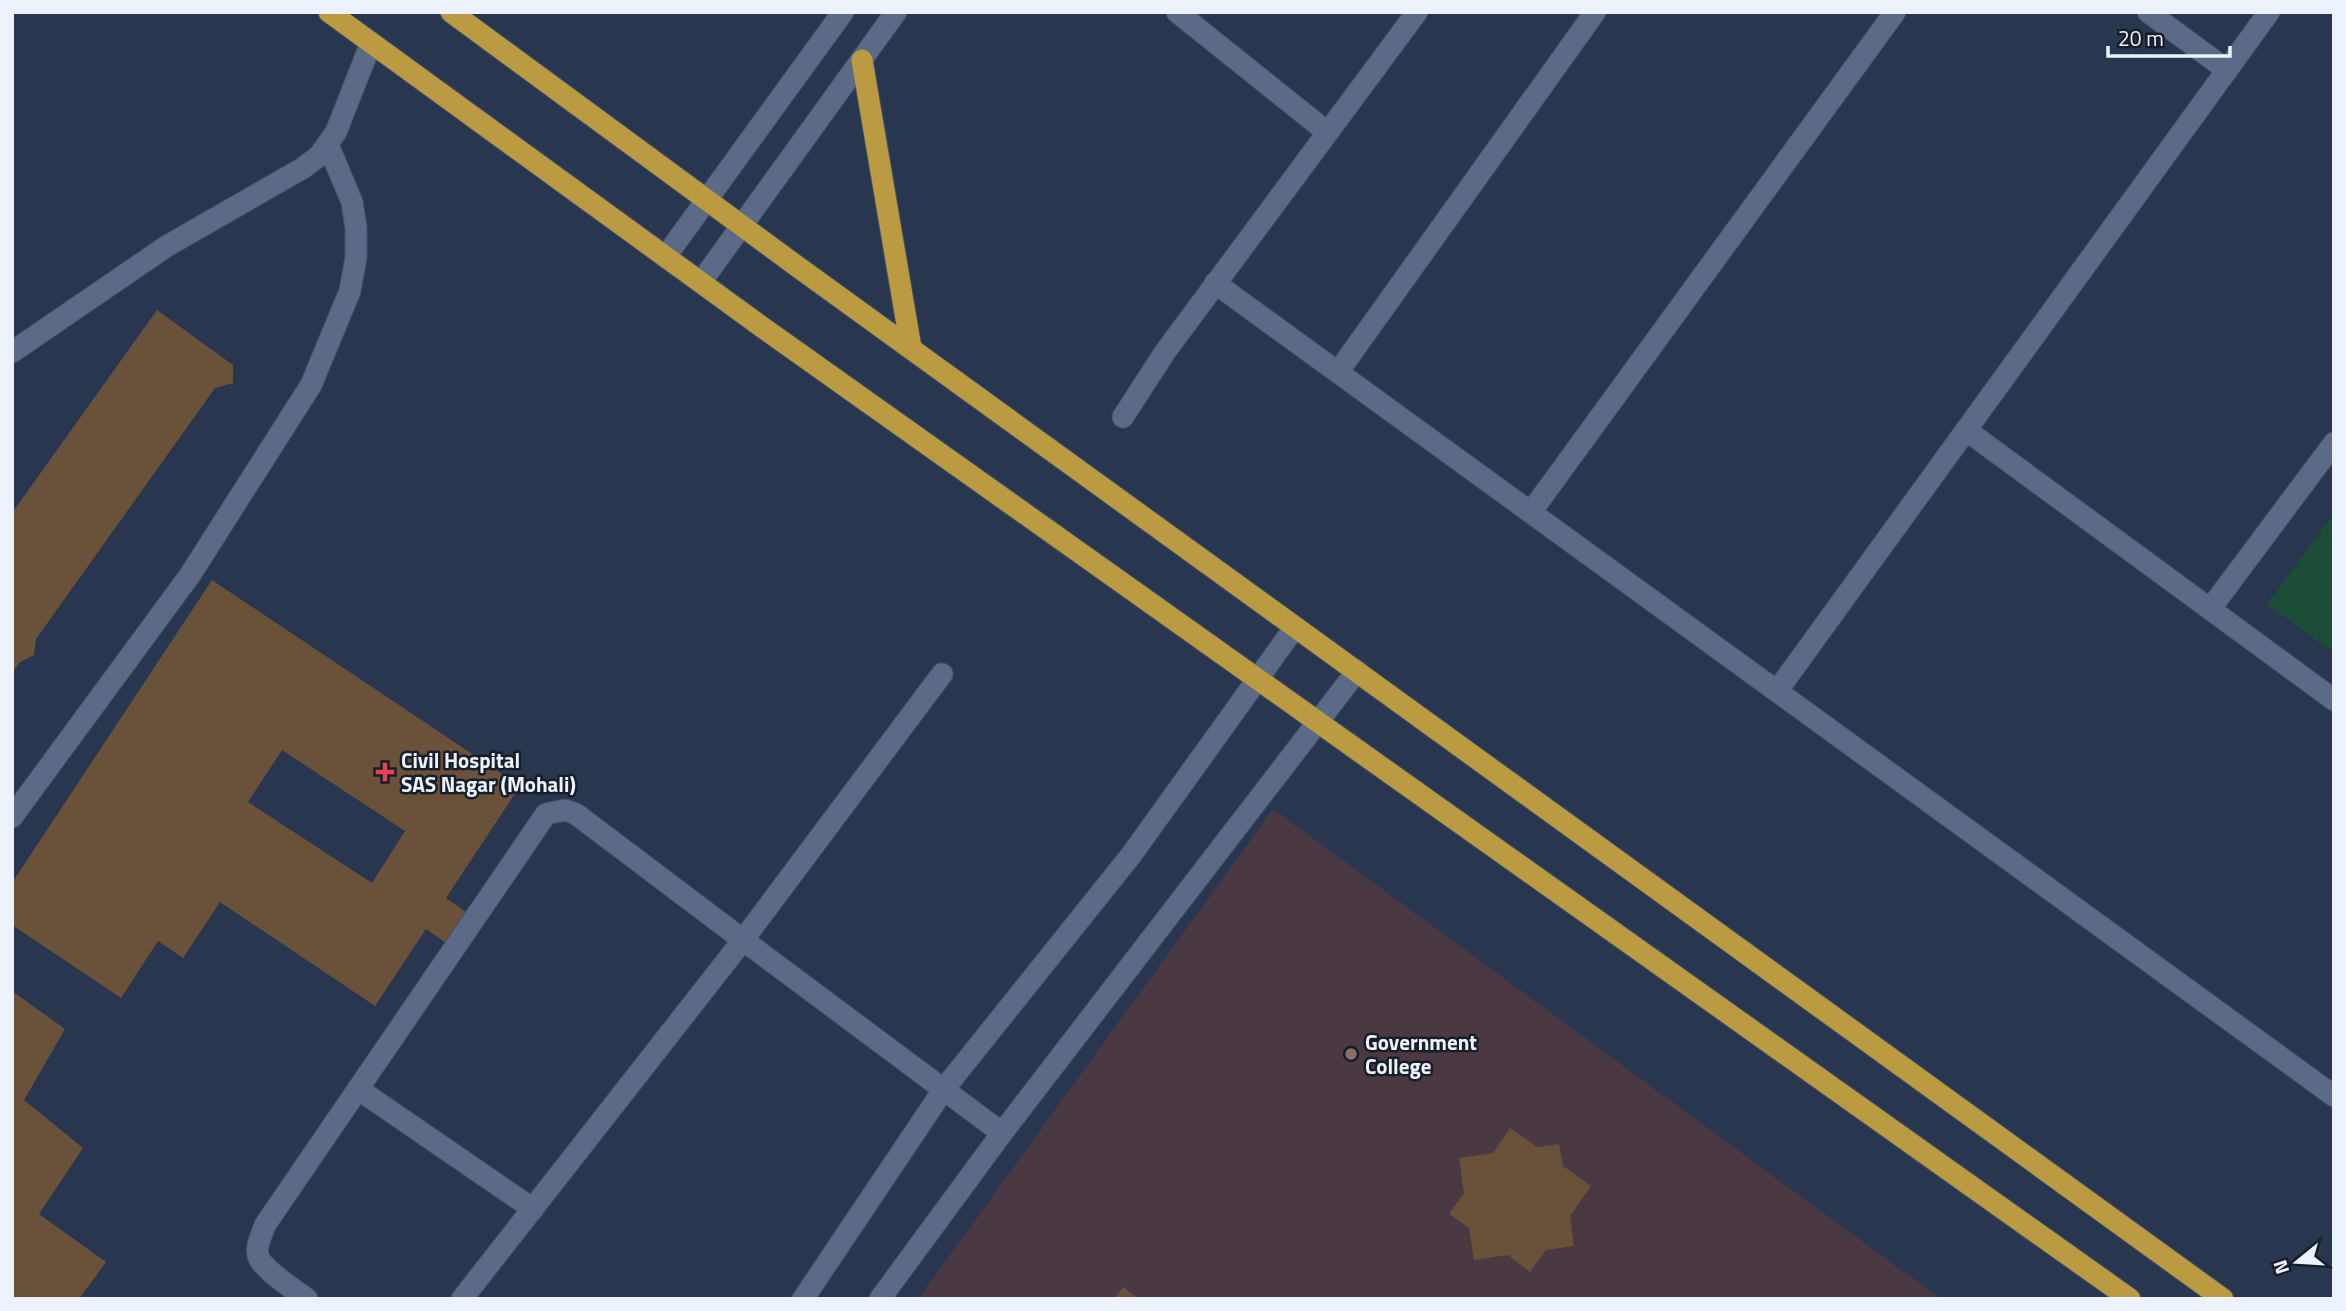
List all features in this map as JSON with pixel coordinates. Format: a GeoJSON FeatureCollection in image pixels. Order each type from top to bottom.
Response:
{"type":"FeatureCollection","features":[{"type":"Feature","properties":{"kind":"highway"},"geometry":{"type":"LineString","coordinates":[[330,12],[701,282],[2130,1299]]}},
{"type":"Feature","properties":{"kind":"highway"},"geometry":{"type":"LineString","coordinates":[[451,12],[2223,1299]]}},
{"type":"Feature","properties":{"kind":"highway"},"geometry":{"type":"LineString","coordinates":[[862,60],[911,348]]}},
{"type":"Feature","properties":{"kind":"street"},"geometry":{"type":"LineString","coordinates":[[666,256],[843,12]]}},
{"type":"Feature","properties":{"kind":"street"},"geometry":{"type":"LineString","coordinates":[[701,282],[897,12]]}},
{"type":"Feature","properties":{"kind":"street"},"geometry":{"type":"LineString","coordinates":[[1177,12],[1327,132]]}},
{"type":"Feature","properties":{"kind":"street"},"geometry":{"type":"LineString","coordinates":[[1123,417],[1165,352],[1215,283],[1417,12]]}},
{"type":"Feature","properties":{"kind":"street"},"geometry":{"type":"LineString","coordinates":[[1338,372],[1595,12]]}},
{"type":"Feature","properties":{"kind":"street"},"geometry":{"type":"LineString","coordinates":[[1531,513],[1895,12]]}},
{"type":"Feature","properties":{"kind":"street"},"geometry":{"type":"LineString","coordinates":[[2148,12],[2227,70]]}},
{"type":"Feature","properties":{"kind":"street"},"geometry":{"type":"LineString","coordinates":[[1777,691],[2269,12]]}},
{"type":"Feature","properties":{"kind":"street"},"geometry":{"type":"LineString","coordinates":[[12,352],[167,246],[303,168],[328,145],[336,132],[371,43]]}},
{"type":"Feature","properties":{"kind":"street"},"geometry":{"type":"LineString","coordinates":[[12,817],[190,575],[311,385],[350,291],[356,257],[356,228],[352,202],[328,145]]}},
{"type":"Feature","properties":{"kind":"street"},"geometry":{"type":"LineString","coordinates":[[1215,283],[2334,1096]]}},
{"type":"Feature","properties":{"kind":"street"},"geometry":{"type":"LineString","coordinates":[[1966,430],[2334,699]]}},
{"type":"Feature","properties":{"kind":"street"},"geometry":{"type":"LineString","coordinates":[[2210,609],[2334,443]]}},
{"type":"Feature","properties":{"kind":"street"},"geometry":{"type":"LineString","coordinates":[[803,1299],[944,1089],[1132,854],[1295,627]]}},
{"type":"Feature","properties":{"kind":"street"},"geometry":{"type":"LineString","coordinates":[[880,1299],[1002,1133],[1357,671]]}},
{"type":"Feature","properties":{"kind":"street"},"geometry":{"type":"LineString","coordinates":[[462,1299],[743,940],[942,674]]}},
{"type":"Feature","properties":{"kind":"street"},"geometry":{"type":"LineString","coordinates":[[307,1299],[259,1257],[258,1244],[265,1225],[546,814],[565,810],[576,814],[1002,1133]]}},
{"type":"Feature","properties":{"kind":"street"},"geometry":{"type":"LineString","coordinates":[[358,1088],[533,1209]]}},
{"type":"Feature","properties":{"kind":"shaded area","name":"Government College"},"geometry":{"type":"Polygon","coordinates":[[[1273,809],[1941,1299],[918,1299],[1273,809]]]}},
{"type":"Feature","properties":{"kind":"green space"},"geometry":{"type":"Polygon","coordinates":[[[2334,513],[2334,653],[2267,604],[2334,513]]]}},
{"type":"Feature","properties":{"kind":"building"},"geometry":{"type":"Polygon","coordinates":[[[157,310],[233,365],[233,383],[215,388],[36,639],[34,655],[20,662],[12,673],[12,513],[157,310]]]}},
{"type":"Feature","properties":{"kind":"building"},"geometry":{"type":"Polygon","coordinates":[[[212,580],[520,786],[446,898],[469,914],[449,945],[426,929],[375,1006],[220,902],[183,958],[158,941],[121,998],[12,925],[12,883],[212,580]],[[282,750],[248,802],[372,883],[405,831],[282,750]]]}},
{"type":"Feature","properties":{"kind":"building"},"geometry":{"type":"Polygon","coordinates":[[[12,991],[65,1029],[24,1100],[83,1148],[39,1214],[106,1262],[79,1299],[12,1299],[12,991]]]}},
{"type":"Feature","properties":{"kind":"building"},"geometry":{"type":"Polygon","coordinates":[[[1510,1128],[1537,1147],[1559,1144],[1563,1166],[1591,1186],[1570,1216],[1574,1246],[1546,1250],[1530,1272],[1508,1255],[1474,1260],[1469,1228],[1449,1214],[1464,1193],[1459,1158],[1493,1153],[1510,1128]]]}},
{"type":"Feature","properties":{"kind":"building"},"geometry":{"type":"Polygon","coordinates":[[[1123,1287],[1139,1299],[1114,1299],[1123,1287]]]}},
{"type":"Feature","properties":{"kind":"place","name":"Civil Hospital SAS Nagar (Mohali)"},"geometry":{"type":"Point","coordinates":[385,772]}},
{"type":"Feature","properties":{"kind":"place","name":"Government College"},"geometry":{"type":"Point","coordinates":[1351,1054]}}]}
